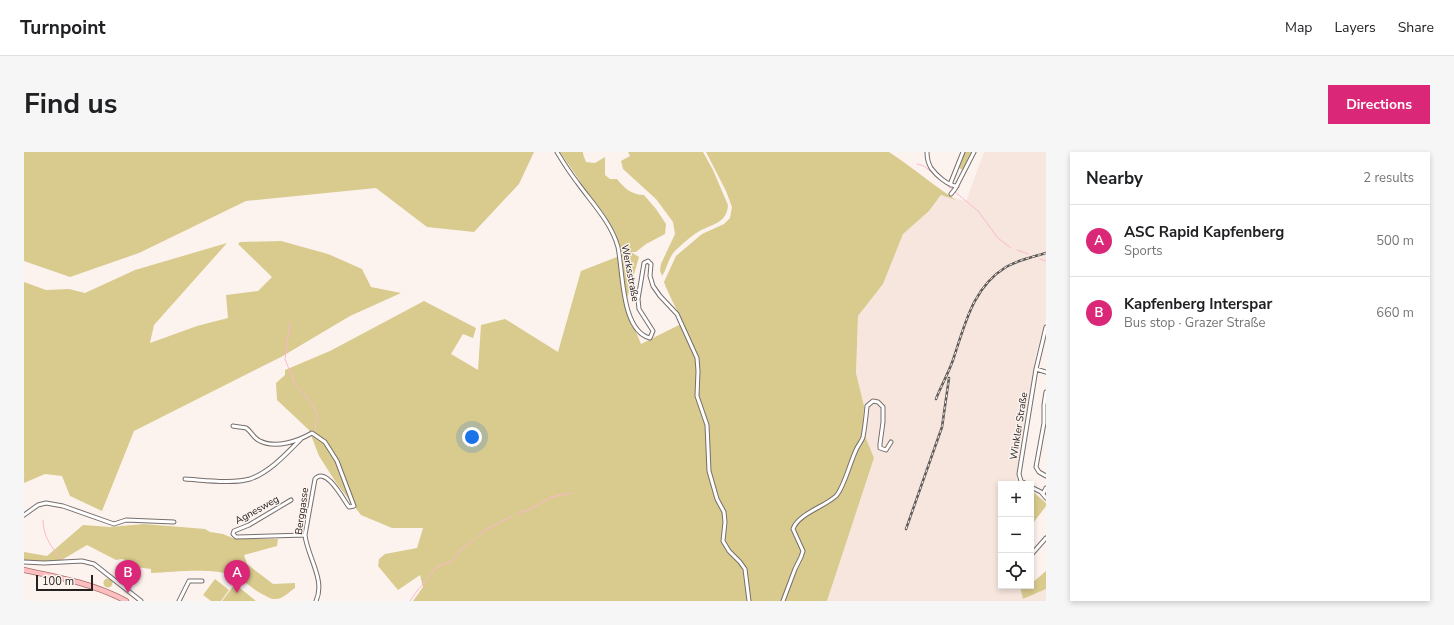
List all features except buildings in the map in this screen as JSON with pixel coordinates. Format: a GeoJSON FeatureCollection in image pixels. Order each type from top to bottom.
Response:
{"type":"FeatureCollection","features":[{"type":"Feature","properties":{"kind":"main road"},"geometry":{"type":"LineString","coordinates":[[24,570],[63,578],[111,594],[126,601]]}},
{"type":"Feature","properties":{"kind":"street","name":"Werksstraße"},"geometry":{"type":"LineString","coordinates":[[557,152],[607,223],[617,245],[620,258],[624,298],[636,326],[645,336],[650,338],[653,331],[639,309],[638,299],[644,263],[648,261],[651,264],[650,276],[653,286],[677,314],[697,358],[697,396],[707,424],[709,471],[717,499],[724,512],[725,522],[723,541],[744,569],[749,601]]}},
{"type":"Feature","properties":{"kind":"street"},"geometry":{"type":"LineString","coordinates":[[927,152],[931,168],[946,182],[956,188]]}},
{"type":"Feature","properties":{"kind":"street"},"geometry":{"type":"LineString","coordinates":[[951,185],[963,152]]}},
{"type":"Feature","properties":{"kind":"street"},"geometry":{"type":"LineString","coordinates":[[952,193],[974,152]]}},
{"type":"Feature","properties":{"kind":"street","name":"Winkler Straße"},"geometry":{"type":"LineString","coordinates":[[1020,479],[1019,474],[1036,368],[1046,328]]}},
{"type":"Feature","properties":{"kind":"street"},"geometry":{"type":"LineString","coordinates":[[1036,368],[1046,372]]}},
{"type":"Feature","properties":{"kind":"street"},"geometry":{"type":"LineString","coordinates":[[1046,392],[1044,423],[1036,467],[1039,472],[1046,476]]}},
{"type":"Feature","properties":{"kind":"street"},"geometry":{"type":"LineString","coordinates":[[784,601],[795,569],[803,552],[793,529],[797,522],[829,501],[840,490],[857,447],[863,439],[867,406],[873,401],[878,402],[883,407],[880,448],[886,450],[891,442]]}},
{"type":"Feature","properties":{"kind":"street","name":"Berggasse"},"geometry":{"type":"LineString","coordinates":[[233,426],[246,428],[260,441],[273,444],[288,443],[312,433],[325,442],[336,461],[354,506],[349,507],[327,477],[321,475],[316,477],[305,535],[315,567],[318,584],[318,597],[316,601]]}},
{"type":"Feature","properties":{"kind":"street"},"geometry":{"type":"LineString","coordinates":[[185,479],[248,479],[259,475],[282,459],[302,438]]}},
{"type":"Feature","properties":{"kind":"street"},"geometry":{"type":"LineString","coordinates":[[1043,494],[1046,488]]}},
{"type":"Feature","properties":{"kind":"street"},"geometry":{"type":"LineString","coordinates":[[1034,489],[1043,494],[1046,498]]}},
{"type":"Feature","properties":{"kind":"street","name":"Agnesweg"},"geometry":{"type":"LineString","coordinates":[[291,500],[249,525],[234,531],[233,534],[236,537],[305,535]]}},
{"type":"Feature","properties":{"kind":"street"},"geometry":{"type":"LineString","coordinates":[[24,515],[46,503],[62,506],[114,524],[126,520],[174,522]]}},
{"type":"Feature","properties":{"kind":"street"},"geometry":{"type":"LineString","coordinates":[[1034,553],[1046,538]]}},
{"type":"Feature","properties":{"kind":"street"},"geometry":{"type":"LineString","coordinates":[[24,562],[44,563],[82,561],[94,564],[141,601]]}},
{"type":"Feature","properties":{"kind":"street"},"geometry":{"type":"LineString","coordinates":[[179,601],[189,581],[202,581]]}},
{"type":"Feature","properties":{"kind":"shaded area"},"geometry":{"type":"Polygon","coordinates":[[[24,152],[534,152],[519,184],[474,232],[427,227],[376,188],[246,201],[139,253],[70,277],[24,261],[24,152]]]}},
{"type":"Feature","properties":{"kind":"shaded area"},"geometry":{"type":"Polygon","coordinates":[[[560,152],[583,152],[586,162],[595,163],[605,157],[605,175],[610,179],[617,179],[625,188],[632,192],[644,195],[666,224],[665,234],[646,244],[636,252],[631,252],[639,257],[625,305],[641,344],[683,323],[664,282],[676,256],[702,234],[724,224],[730,218],[732,207],[726,191],[706,152],[889,152],[956,200],[941,195],[929,211],[903,234],[883,284],[858,316],[856,373],[864,406],[863,431],[874,458],[827,601],[413,601],[423,587],[420,575],[398,590],[378,566],[379,559],[385,554],[417,548],[423,528],[392,528],[361,515],[337,484],[319,456],[309,430],[277,400],[276,383],[285,375],[285,370],[330,351],[424,301],[476,328],[473,338],[463,334],[451,354],[478,370],[481,325],[505,319],[558,352],[581,271],[622,255],[614,230],[603,212],[590,196],[560,152]]]}},
{"type":"Feature","properties":{"kind":"shaded area"},"geometry":{"type":"Polygon","coordinates":[[[628,152],[703,152],[713,170],[728,205],[725,216],[718,223],[695,234],[674,252],[662,276],[660,270],[661,264],[675,234],[673,222],[656,199],[623,169],[621,161],[630,156],[628,152]]]}},
{"type":"Feature","properties":{"kind":"shaded area"},"geometry":{"type":"Polygon","coordinates":[[[964,152],[972,152],[963,170],[957,167],[964,152]]]}},
{"type":"Feature","properties":{"kind":"shaded area"},"geometry":{"type":"Polygon","coordinates":[[[984,152],[1046,152],[1046,320],[1036,354],[1016,481],[998,481],[998,589],[1021,589],[1024,599],[1046,589],[1046,601],[827,601],[874,458],[863,431],[864,406],[856,373],[858,316],[883,284],[903,234],[929,211],[942,195],[966,201],[984,152]]]}},
{"type":"Feature","properties":{"kind":"shaded area"},"geometry":{"type":"Polygon","coordinates":[[[281,241],[328,254],[362,269],[371,287],[401,293],[350,316],[281,357],[134,431],[102,511],[70,496],[62,476],[45,474],[24,483],[24,282],[46,290],[69,289],[85,293],[135,270],[227,243],[154,325],[150,343],[197,326],[228,318],[226,295],[258,291],[272,277],[238,244],[240,242],[281,241]]]}},
{"type":"Feature","properties":{"kind":"shaded area"},"geometry":{"type":"Polygon","coordinates":[[[1034,493],[1046,503],[1046,506],[1034,522],[1034,493]]]}},
{"type":"Feature","properties":{"kind":"shaded area"},"geometry":{"type":"Polygon","coordinates":[[[144,524],[205,529],[210,532],[223,534],[235,539],[278,539],[277,546],[244,555],[247,564],[273,584],[295,583],[295,588],[283,597],[273,599],[262,594],[238,578],[225,573],[193,571],[151,573],[151,569],[135,567],[135,563],[122,559],[116,560],[87,545],[60,561],[24,561],[24,552],[47,556],[83,525],[110,527],[144,524]]]}},
{"type":"Feature","properties":{"kind":"shaded area"},"geometry":{"type":"Polygon","coordinates":[[[1046,571],[1046,589],[1023,599],[1021,589],[1034,589],[1034,581],[1046,571]]]}},
{"type":"Feature","properties":{"kind":"shaded area"},"geometry":{"type":"Polygon","coordinates":[[[108,578],[113,583],[108,588],[103,583],[108,578]]]}},
{"type":"Feature","properties":{"kind":"shaded area"},"geometry":{"type":"Polygon","coordinates":[[[215,579],[229,590],[221,601],[211,601],[203,595],[215,579]]]}},
{"type":"Feature","properties":{"kind":"shaded area"},"geometry":{"type":"Polygon","coordinates":[[[235,584],[256,601],[222,601],[235,584]]]}},
{"type":"Feature","properties":{"kind":"waterway"},"geometry":{"type":"LineString","coordinates":[[917,164],[924,166],[978,211],[998,238],[1011,248]]}},
{"type":"Feature","properties":{"kind":"waterway"},"geometry":{"type":"LineString","coordinates":[[1017,250],[1028,254]]}},
{"type":"Feature","properties":{"kind":"waterway"},"geometry":{"type":"LineString","coordinates":[[1040,259],[1046,261]]}},
{"type":"Feature","properties":{"kind":"waterway"},"geometry":{"type":"LineString","coordinates":[[290,322],[285,359],[295,384],[309,400],[315,410],[317,416],[315,430]]}},
{"type":"Feature","properties":{"kind":"waterway"},"geometry":{"type":"LineString","coordinates":[[517,514],[552,497],[571,493]]}},
{"type":"Feature","properties":{"kind":"waterway"},"geometry":{"type":"LineString","coordinates":[[477,537],[484,531],[512,516]]}},
{"type":"Feature","properties":{"kind":"waterway"},"geometry":{"type":"LineString","coordinates":[[43,520],[46,537],[62,560]]}},
{"type":"Feature","properties":{"kind":"waterway"},"geometry":{"type":"LineString","coordinates":[[410,601],[437,567],[452,561],[460,550],[475,539]]}},
{"type":"Feature","properties":{"kind":"railway"},"geometry":{"type":"LineString","coordinates":[[936,399],[951,365],[971,308],[985,285],[1006,267],[1046,253]]}},
{"type":"Feature","properties":{"kind":"railway"},"geometry":{"type":"LineString","coordinates":[[906,529],[942,427],[949,378]]}},
{"type":"Feature","properties":{"kind":"place","name":"Kapfenberg Interspar"},"geometry":{"type":"Point","coordinates":[128,593]}},
{"type":"Feature","properties":{"kind":"place","name":"ASC Rapid Kapfenberg"},"geometry":{"type":"Point","coordinates":[237,593]}}]}
